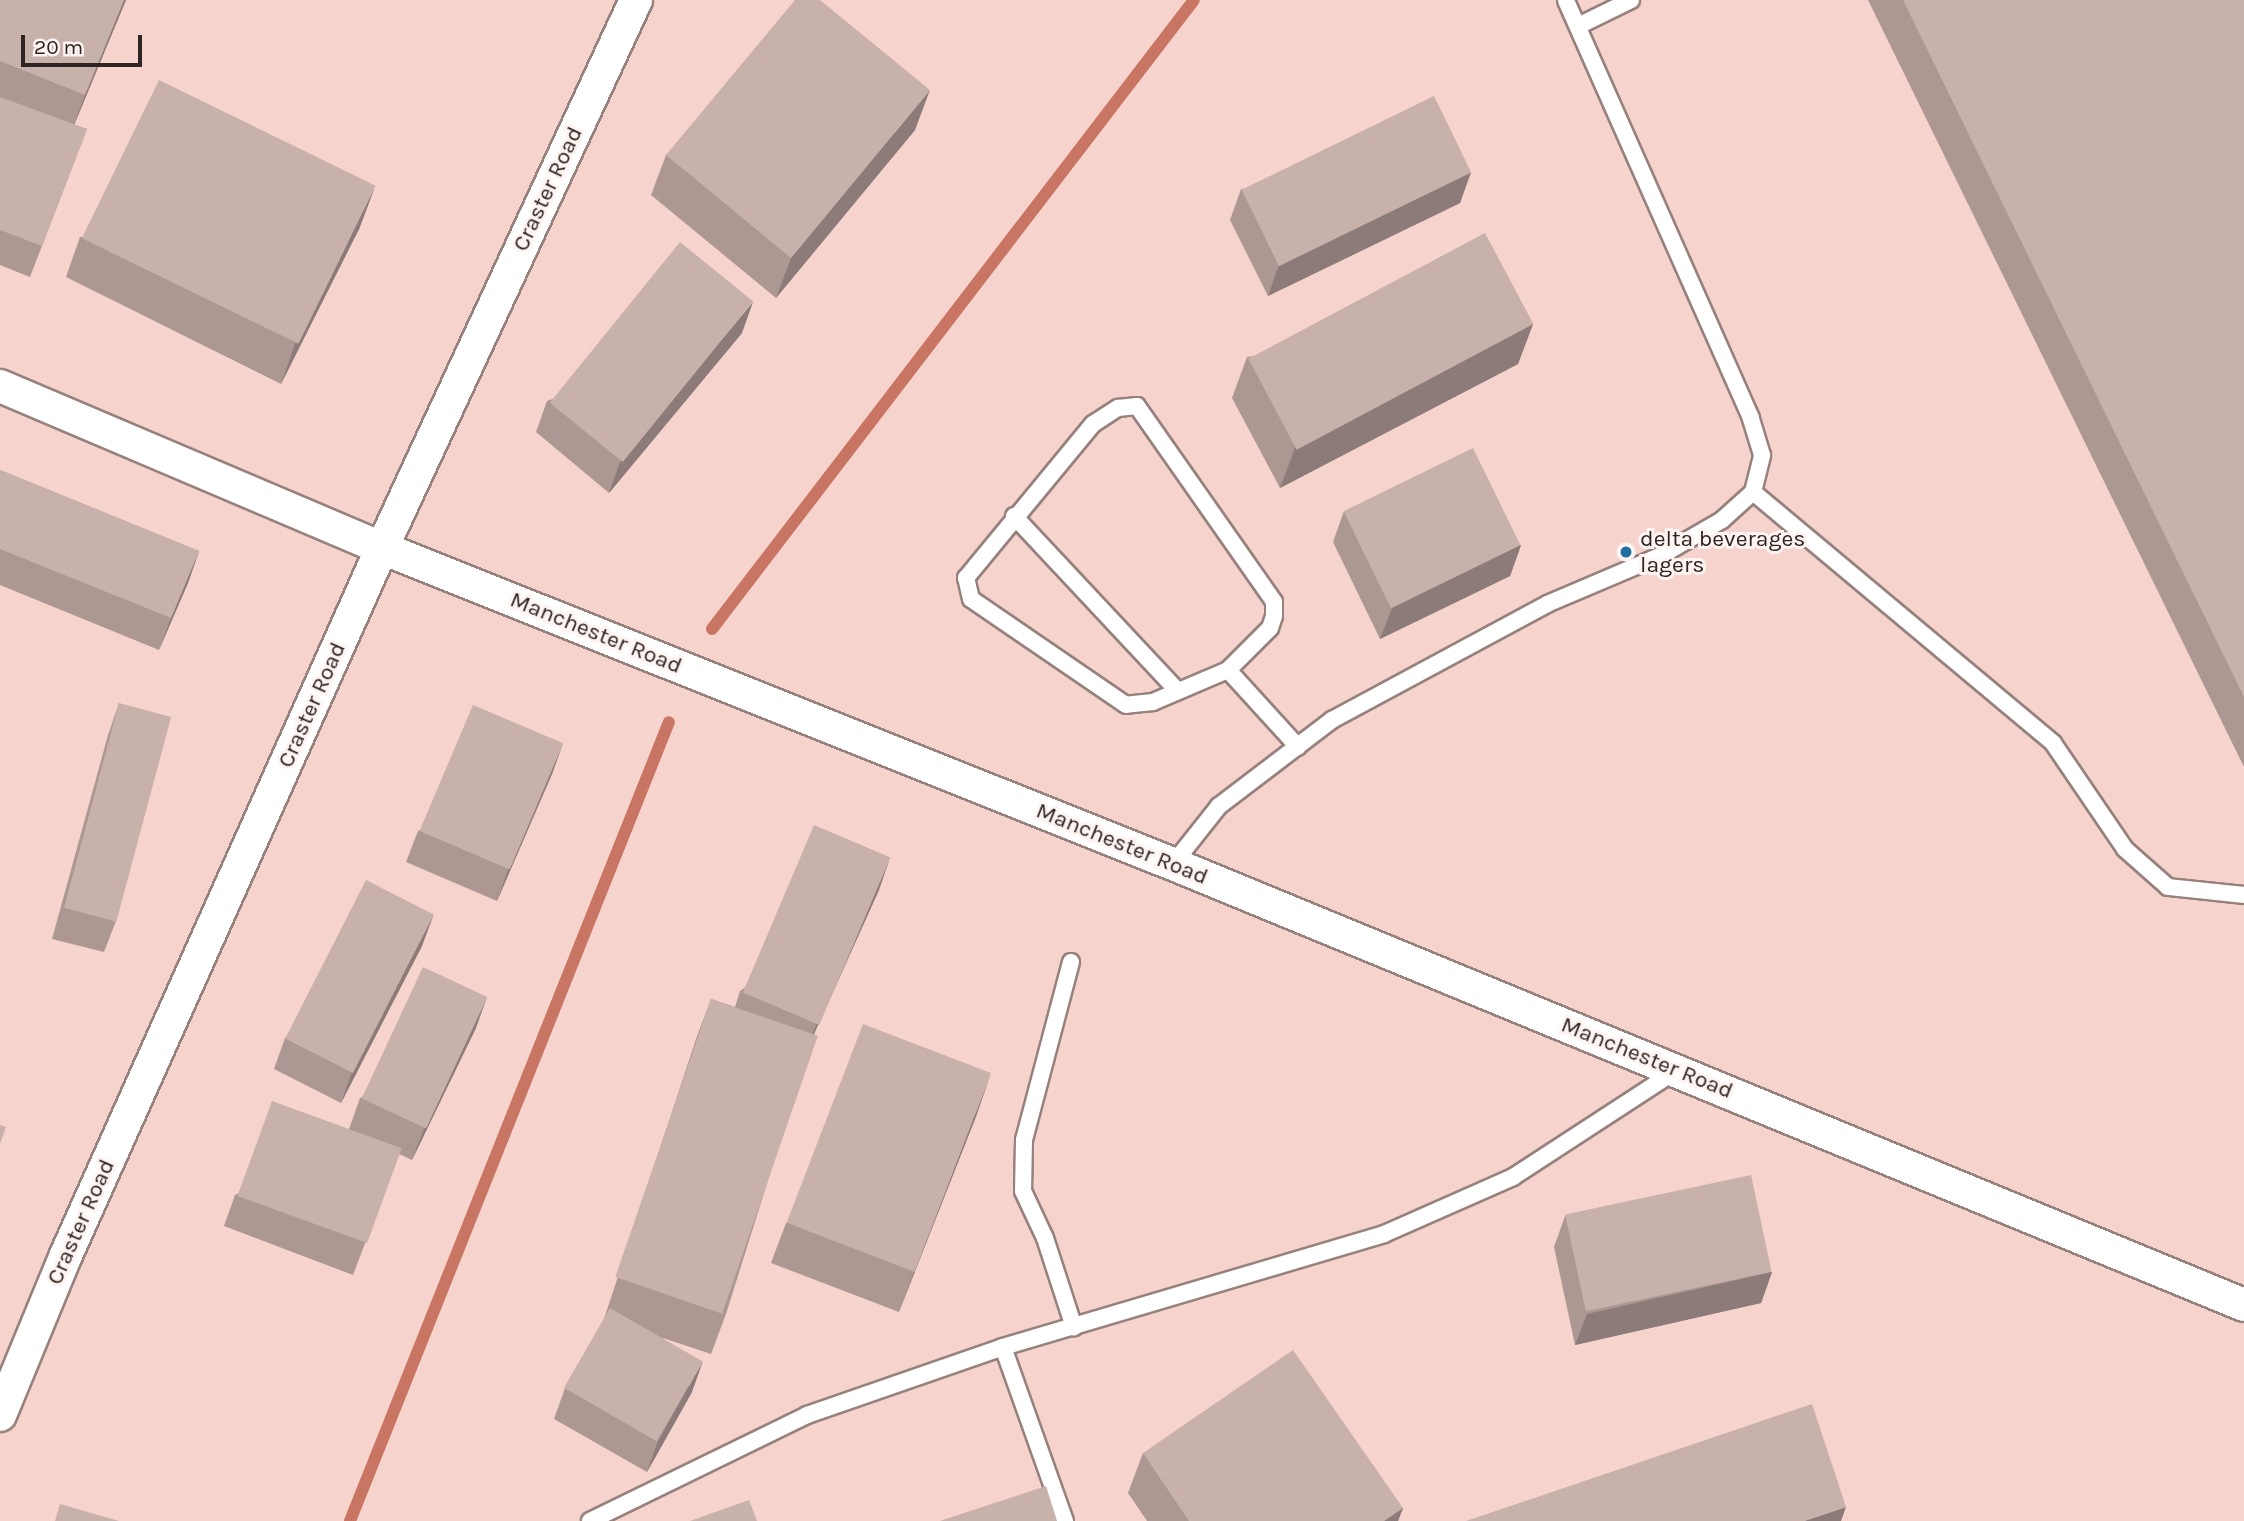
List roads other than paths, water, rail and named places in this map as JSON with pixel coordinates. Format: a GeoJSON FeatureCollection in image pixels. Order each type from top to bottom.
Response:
{"type":"FeatureCollection","features":[{"type":"Feature","properties":{"kind":"street","name":"Craster Road"},"geometry":{"type":"LineString","coordinates":[[0,1415],[66,1255],[382,548],[636,0]]}},
{"type":"Feature","properties":{"kind":"street","name":"Manchester Road"},"geometry":{"type":"LineString","coordinates":[[0,386],[382,548],[1173,864],[2244,1305]]}},
{"type":"Feature","properties":{"kind":"lane"},"geometry":{"type":"LineString","coordinates":[[1173,864],[1219,806],[1332,720],[1547,604],[1670,550],[1722,520],[1753,492],[1762,455],[1751,418],[1566,0]]}},
{"type":"Feature","properties":{"kind":"lane"},"geometry":{"type":"LineString","coordinates":[[1578,26],[1631,0]]}},
{"type":"Feature","properties":{"kind":"lane"},"geometry":{"type":"LineString","coordinates":[[1137,405],[1274,602],[1270,628],[1228,670],[1153,702],[1126,705],[971,599],[966,590],[969,569],[1093,424],[1118,408],[1137,405]]}},
{"type":"Feature","properties":{"kind":"lane"},"geometry":{"type":"LineString","coordinates":[[1753,492],[2053,743],[2125,849],[2168,887],[2244,895]]}},
{"type":"Feature","properties":{"kind":"lane"},"geometry":{"type":"LineString","coordinates":[[1014,516],[1178,691]]}},
{"type":"Feature","properties":{"kind":"lane"},"geometry":{"type":"LineString","coordinates":[[1228,670],[1298,747]]}},
{"type":"Feature","properties":{"kind":"lane"},"geometry":{"type":"LineString","coordinates":[[1072,962],[1024,1140],[1023,1191],[1045,1238],[1074,1326]]}},
{"type":"Feature","properties":{"kind":"lane"},"geometry":{"type":"LineString","coordinates":[[590,1521],[807,1415],[1003,1347],[1384,1234],[1513,1177],[1677,1070]]}},
{"type":"Feature","properties":{"kind":"lane"},"geometry":{"type":"LineString","coordinates":[[1003,1347],[1065,1521]]}},
{"type":"Feature","properties":{"kind":"waterway"},"geometry":{"type":"LineString","coordinates":[[712,629],[1194,0]]}},
{"type":"Feature","properties":{"kind":"waterway"},"geometry":{"type":"LineString","coordinates":[[350,1521],[669,722]]}},
{"type":"Feature","properties":{"kind":"place","name":"delta beverages lagers"},"geometry":{"type":"Point","coordinates":[1626,552]}}]}
